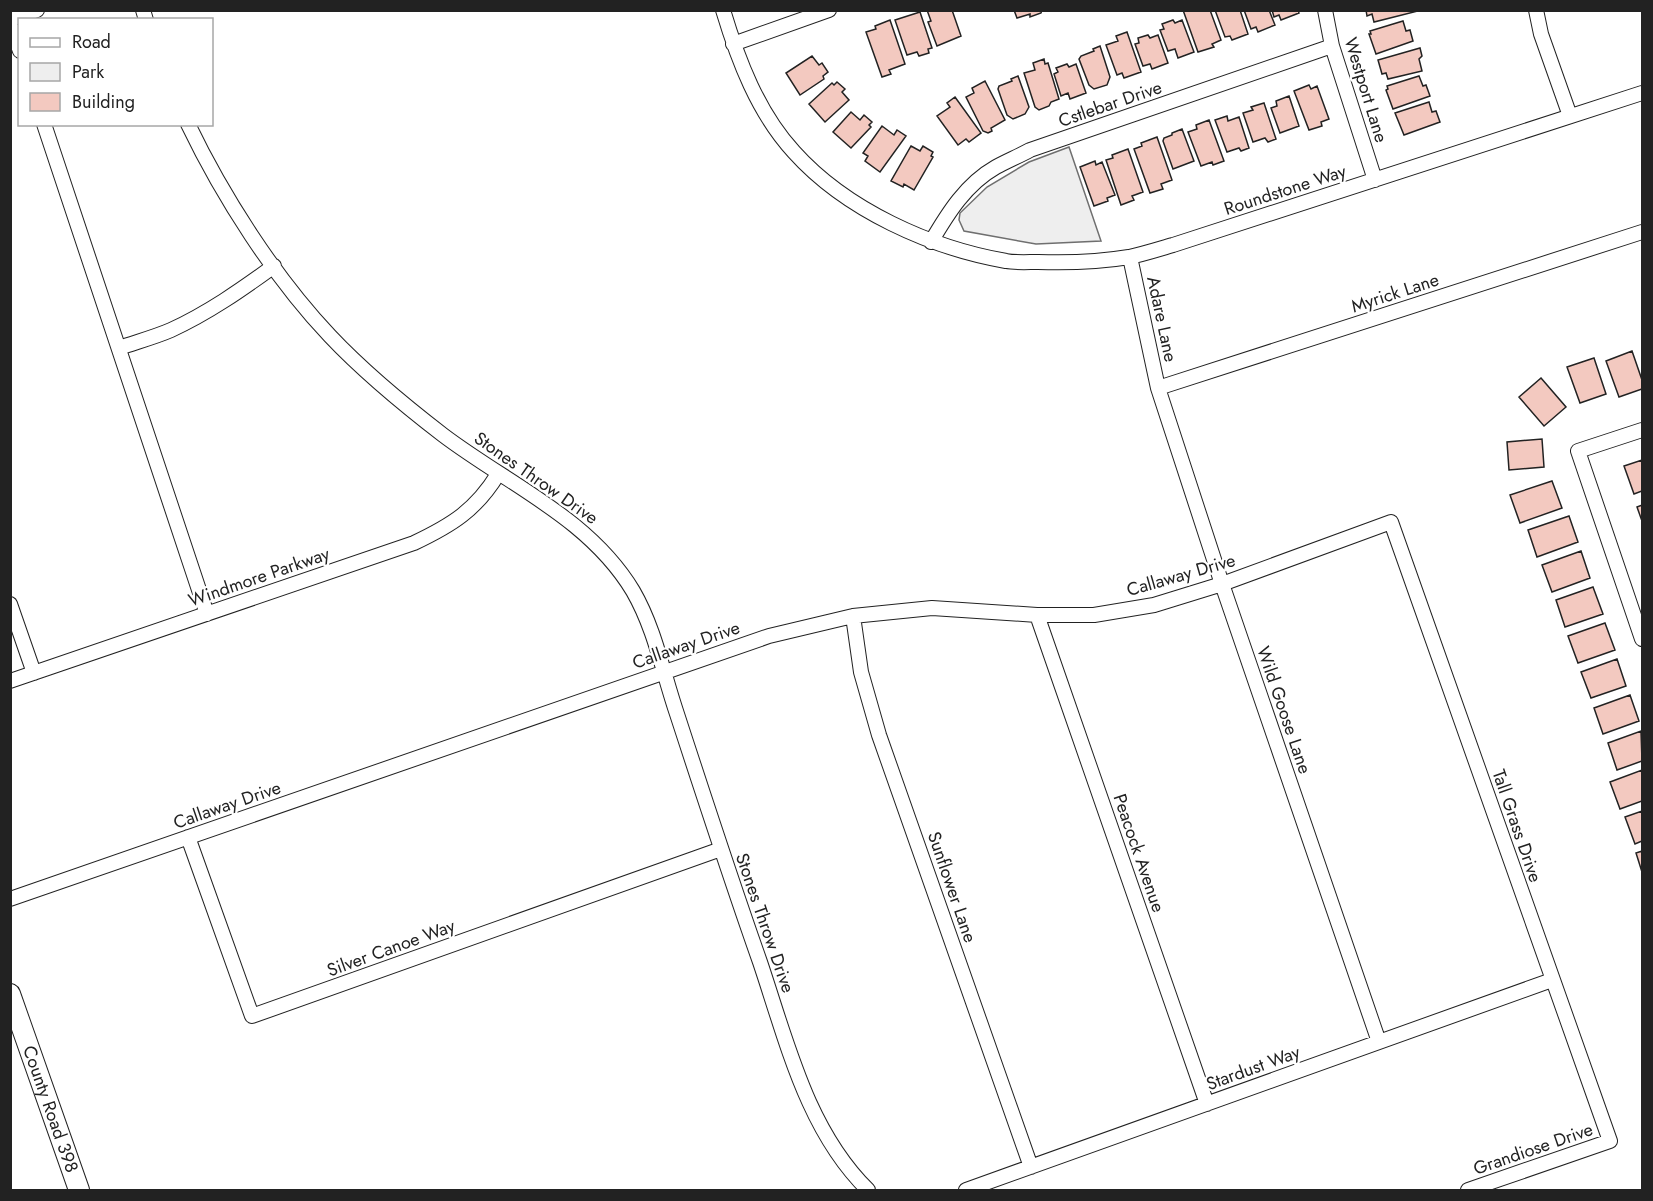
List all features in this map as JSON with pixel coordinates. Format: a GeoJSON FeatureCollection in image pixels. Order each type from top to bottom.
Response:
{"type":"FeatureCollection","features":[{"type":"Feature","properties":{"kind":"street"},"geometry":{"type":"LineString","coordinates":[[10,19],[37,10]]}},
{"type":"Feature","properties":{"kind":"street","name":"Roundstone Way"},"geometry":{"type":"LineString","coordinates":[[723,10],[733,44],[765,112],[794,152],[834,189],[882,219],[931,242],[1007,262],[1075,263],[1130,257],[1642,93]]}},
{"type":"Feature","properties":{"kind":"street"},"geometry":{"type":"LineString","coordinates":[[733,44],[829,10]]}},
{"type":"Feature","properties":{"kind":"street","name":"Westport Lane"},"geometry":{"type":"LineString","coordinates":[[1324,10],[1332,46],[1375,180]]}},
{"type":"Feature","properties":{"kind":"street"},"geometry":{"type":"LineString","coordinates":[[1536,10],[1541,34],[1570,116]]}},
{"type":"Feature","properties":{"kind":"street"},"geometry":{"type":"LineString","coordinates":[[10,24],[18,46]]}},
{"type":"Feature","properties":{"kind":"street","name":"Cstlebar Drive"},"geometry":{"type":"LineString","coordinates":[[931,242],[950,211],[967,190],[994,168],[1030,150],[1332,46]]}},
{"type":"Feature","properties":{"kind":"street"},"geometry":{"type":"LineString","coordinates":[[45,126],[207,614]]}},
{"type":"Feature","properties":{"kind":"street","name":"Stones Throw Drive"},"geometry":{"type":"LineString","coordinates":[[189,126],[237,211],[274,266],[330,336],[403,404],[498,474],[565,516],[587,534],[612,561],[633,592],[652,630],[663,672],[721,849],[804,1092],[826,1137],[855,1178],[868,1191]]}},
{"type":"Feature","properties":{"kind":"street","name":"Myrick Lane"},"geometry":{"type":"LineString","coordinates":[[1158,388],[1642,232]]}},
{"type":"Feature","properties":{"kind":"street","name":"Adare Lane"},"geometry":{"type":"LineString","coordinates":[[1130,257],[1158,388]]}},
{"type":"Feature","properties":{"kind":"street"},"geometry":{"type":"LineString","coordinates":[[118,348],[170,330],[204,313],[274,266]]}},
{"type":"Feature","properties":{"kind":"street","name":"Wild Goose Lane"},"geometry":{"type":"LineString","coordinates":[[1158,388],[1222,584],[1379,1042]]}},
{"type":"Feature","properties":{"kind":"street"},"geometry":{"type":"LineString","coordinates":[[1642,430],[1578,451],[1642,639]]}},
{"type":"Feature","properties":{"kind":"street","name":"Windmore Parkway"},"geometry":{"type":"LineString","coordinates":[[10,681],[414,543],[439,531],[467,513],[486,492],[498,474]]}},
{"type":"Feature","properties":{"kind":"street","name":"Callaway Drive"},"geometry":{"type":"LineString","coordinates":[[10,899],[769,636],[853,615],[932,608],[1036,615],[1095,615],[1154,605],[1222,584],[1391,522]]}},
{"type":"Feature","properties":{"kind":"street","name":"Tall Grass Drive"},"geometry":{"type":"LineString","coordinates":[[1391,522],[1610,1142]]}},
{"type":"Feature","properties":{"kind":"street"},"geometry":{"type":"LineString","coordinates":[[10,604],[34,673]]}},
{"type":"Feature","properties":{"kind":"street","name":"Sunflower Lane"},"geometry":{"type":"LineString","coordinates":[[853,615],[861,672],[879,735],[1031,1167]]}},
{"type":"Feature","properties":{"kind":"street","name":"Peacock Avenue"},"geometry":{"type":"LineString","coordinates":[[1036,615],[1207,1104]]}},
{"type":"Feature","properties":{"kind":"street","name":"Silver Canoe Way"},"geometry":{"type":"LineString","coordinates":[[188,837],[252,1016],[721,849]]}},
{"type":"Feature","properties":{"kind":"street","name":"Stardust Way"},"geometry":{"type":"LineString","coordinates":[[966,1191],[1552,980]]}},
{"type":"Feature","properties":{"kind":"street","name":"County Road 398"},"geometry":{"type":"LineString","coordinates":[[10,994],[79,1191]]}},
{"type":"Feature","properties":{"kind":"street","name":"Grandiose Drive"},"geometry":{"type":"LineString","coordinates":[[1468,1191],[1610,1142]]}},
{"type":"Feature","properties":{"kind":"green space"},"geometry":{"type":"Polygon","coordinates":[[[1069,147],[1101,241],[1036,244],[964,231],[959,220],[960,213],[987,187],[1029,162],[1069,147]]]}},
{"type":"Feature","properties":{"kind":"building"},"geometry":{"type":"Polygon","coordinates":[[[927,10],[952,10],[961,36],[937,46],[928,22],[931,21],[927,10]]]}},
{"type":"Feature","properties":{"kind":"building"},"geometry":{"type":"Polygon","coordinates":[[[1014,10],[1042,10],[1041,13],[1030,17],[1030,14],[1017,18],[1014,10]]]}},
{"type":"Feature","properties":{"kind":"building"},"geometry":{"type":"Polygon","coordinates":[[[1183,10],[1210,10],[1221,40],[1212,44],[1214,47],[1198,52],[1183,10]]]}},
{"type":"Feature","properties":{"kind":"building"},"geometry":{"type":"Polygon","coordinates":[[[1215,10],[1240,10],[1248,34],[1232,40],[1230,36],[1225,37],[1215,10]]]}},
{"type":"Feature","properties":{"kind":"building"},"geometry":{"type":"Polygon","coordinates":[[[1244,10],[1269,10],[1275,25],[1258,32],[1256,27],[1251,29],[1244,10]]]}},
{"type":"Feature","properties":{"kind":"building"},"geometry":{"type":"Polygon","coordinates":[[[1272,10],[1298,10],[1299,13],[1281,20],[1279,15],[1274,17],[1272,10]]]}},
{"type":"Feature","properties":{"kind":"building"},"geometry":{"type":"Polygon","coordinates":[[[1366,10],[1418,11],[1374,22],[1372,14],[1367,16],[1366,10]]]}},
{"type":"Feature","properties":{"kind":"building"},"geometry":{"type":"Polygon","coordinates":[[[920,12],[932,48],[928,49],[929,53],[919,56],[917,52],[907,55],[895,20],[920,12]]]}},
{"type":"Feature","properties":{"kind":"building"},"geometry":{"type":"Polygon","coordinates":[[[890,20],[905,64],[889,70],[891,74],[882,77],[866,32],[890,20]]]}},
{"type":"Feature","properties":{"kind":"building"},"geometry":{"type":"Polygon","coordinates":[[[1173,20],[1175,23],[1182,20],[1194,52],[1178,58],[1175,49],[1168,51],[1160,30],[1164,29],[1162,24],[1173,20]]]}},
{"type":"Feature","properties":{"kind":"building"},"geometry":{"type":"Polygon","coordinates":[[[1403,21],[1406,31],[1410,30],[1413,41],[1376,54],[1370,31],[1403,21]]]}},
{"type":"Feature","properties":{"kind":"building"},"geometry":{"type":"Polygon","coordinates":[[[1127,32],[1141,72],[1124,78],[1122,73],[1117,75],[1106,45],[1118,41],[1116,36],[1127,32]]]}},
{"type":"Feature","properties":{"kind":"building"},"geometry":{"type":"Polygon","coordinates":[[[1148,35],[1150,38],[1158,35],[1168,63],[1152,69],[1150,64],[1143,66],[1135,44],[1139,43],[1138,38],[1148,35]]]}},
{"type":"Feature","properties":{"kind":"building"},"geometry":{"type":"Polygon","coordinates":[[[1100,46],[1110,77],[1107,85],[1094,89],[1089,85],[1079,59],[1100,46]]]}},
{"type":"Feature","properties":{"kind":"building"},"geometry":{"type":"Polygon","coordinates":[[[1420,48],[1422,56],[1419,59],[1422,71],[1388,79],[1386,73],[1382,74],[1378,60],[1420,48]]]}},
{"type":"Feature","properties":{"kind":"building"},"geometry":{"type":"Polygon","coordinates":[[[812,56],[819,65],[822,63],[828,72],[823,76],[824,79],[800,95],[786,73],[812,56]]]}},
{"type":"Feature","properties":{"kind":"building"},"geometry":{"type":"Polygon","coordinates":[[[1044,59],[1045,64],[1048,63],[1059,99],[1039,110],[1035,107],[1024,73],[1035,70],[1033,63],[1044,59]]]}},
{"type":"Feature","properties":{"kind":"building"},"geometry":{"type":"Polygon","coordinates":[[[1067,64],[1069,67],[1076,64],[1086,93],[1070,99],[1068,93],[1061,96],[1054,74],[1058,72],[1056,68],[1067,64]]]}},
{"type":"Feature","properties":{"kind":"building"},"geometry":{"type":"Polygon","coordinates":[[[1018,76],[1029,107],[1025,114],[1013,119],[1007,115],[998,89],[999,86],[1018,76]]]}},
{"type":"Feature","properties":{"kind":"building"},"geometry":{"type":"Polygon","coordinates":[[[1419,76],[1430,96],[1393,109],[1386,90],[1387,86],[1419,76]]]}},
{"type":"Feature","properties":{"kind":"building"},"geometry":{"type":"Polygon","coordinates":[[[985,81],[1005,120],[991,128],[992,131],[988,133],[983,131],[966,97],[974,93],[972,88],[985,81]]]}},
{"type":"Feature","properties":{"kind":"building"},"geometry":{"type":"Polygon","coordinates":[[[837,82],[845,89],[842,92],[849,100],[825,122],[809,104],[832,83],[834,85],[837,82]]]}},
{"type":"Feature","properties":{"kind":"building"},"geometry":{"type":"Polygon","coordinates":[[[1309,85],[1311,89],[1317,86],[1329,119],[1321,122],[1322,126],[1309,130],[1294,91],[1309,85]]]}},
{"type":"Feature","properties":{"kind":"building"},"geometry":{"type":"Polygon","coordinates":[[[1289,96],[1299,126],[1280,133],[1271,108],[1277,106],[1276,101],[1289,96]]]}},
{"type":"Feature","properties":{"kind":"building"},"geometry":{"type":"Polygon","coordinates":[[[955,97],[981,133],[969,142],[966,139],[958,145],[937,116],[950,107],[947,103],[955,97]]]}},
{"type":"Feature","properties":{"kind":"building"},"geometry":{"type":"Polygon","coordinates":[[[1429,102],[1432,112],[1436,111],[1440,122],[1404,135],[1395,113],[1429,102]]]}},
{"type":"Feature","properties":{"kind":"building"},"geometry":{"type":"Polygon","coordinates":[[[1264,103],[1276,139],[1268,142],[1265,138],[1253,142],[1243,113],[1253,110],[1251,107],[1264,103]]]}},
{"type":"Feature","properties":{"kind":"building"},"geometry":{"type":"Polygon","coordinates":[[[851,112],[860,120],[864,115],[872,122],[869,125],[871,127],[851,148],[833,132],[851,112]]]}},
{"type":"Feature","properties":{"kind":"building"},"geometry":{"type":"Polygon","coordinates":[[[1227,116],[1228,121],[1239,117],[1249,148],[1227,152],[1215,120],[1227,116]]]}},
{"type":"Feature","properties":{"kind":"building"},"geometry":{"type":"Polygon","coordinates":[[[1209,120],[1224,161],[1201,166],[1188,132],[1197,129],[1196,125],[1209,120]]]}},
{"type":"Feature","properties":{"kind":"building"},"geometry":{"type":"Polygon","coordinates":[[[882,126],[894,135],[897,130],[906,136],[880,172],[865,161],[868,156],[863,153],[882,126]]]}},
{"type":"Feature","properties":{"kind":"building"},"geometry":{"type":"Polygon","coordinates":[[[1182,129],[1194,161],[1173,169],[1163,141],[1164,138],[1182,129]]]}},
{"type":"Feature","properties":{"kind":"building"},"geometry":{"type":"Polygon","coordinates":[[[1157,137],[1172,180],[1161,184],[1163,189],[1150,193],[1134,149],[1142,146],[1141,143],[1157,137]]]}},
{"type":"Feature","properties":{"kind":"building"},"geometry":{"type":"Polygon","coordinates":[[[911,146],[920,151],[923,146],[933,152],[931,156],[933,157],[914,190],[904,184],[903,187],[891,181],[911,146]]]}},
{"type":"Feature","properties":{"kind":"building"},"geometry":{"type":"Polygon","coordinates":[[[1128,149],[1143,192],[1132,196],[1134,200],[1121,205],[1106,160],[1128,149]]]}},
{"type":"Feature","properties":{"kind":"building"},"geometry":{"type":"Polygon","coordinates":[[[1095,161],[1096,165],[1102,162],[1115,195],[1107,198],[1108,201],[1094,206],[1080,167],[1095,161]]]}},
{"type":"Feature","properties":{"kind":"building"},"geometry":{"type":"Polygon","coordinates":[[[1632,351],[1642,380],[1642,389],[1619,397],[1606,361],[1632,351]]]}},
{"type":"Feature","properties":{"kind":"building"},"geometry":{"type":"Polygon","coordinates":[[[1594,358],[1606,394],[1580,403],[1567,367],[1594,358]]]}},
{"type":"Feature","properties":{"kind":"building"},"geometry":{"type":"Polygon","coordinates":[[[1541,378],[1566,407],[1544,426],[1519,397],[1541,378]]]}},
{"type":"Feature","properties":{"kind":"building"},"geometry":{"type":"Polygon","coordinates":[[[1542,439],[1544,467],[1509,470],[1507,442],[1542,439]]]}},
{"type":"Feature","properties":{"kind":"building"},"geometry":{"type":"Polygon","coordinates":[[[1642,460],[1642,491],[1634,494],[1624,466],[1642,460]]]}},
{"type":"Feature","properties":{"kind":"building"},"geometry":{"type":"Polygon","coordinates":[[[1552,481],[1562,508],[1520,523],[1510,495],[1552,481]]]}},
{"type":"Feature","properties":{"kind":"building"},"geometry":{"type":"Polygon","coordinates":[[[1642,505],[1642,521],[1637,507],[1642,505]]]}},
{"type":"Feature","properties":{"kind":"building"},"geometry":{"type":"Polygon","coordinates":[[[1569,516],[1578,542],[1537,557],[1528,530],[1569,516]]]}},
{"type":"Feature","properties":{"kind":"building"},"geometry":{"type":"Polygon","coordinates":[[[1581,551],[1590,578],[1552,592],[1542,565],[1581,551]]]}},
{"type":"Feature","properties":{"kind":"building"},"geometry":{"type":"Polygon","coordinates":[[[1593,587],[1603,614],[1565,627],[1556,600],[1593,587]]]}},
{"type":"Feature","properties":{"kind":"building"},"geometry":{"type":"Polygon","coordinates":[[[1605,623],[1615,650],[1578,663],[1568,636],[1605,623]]]}},
{"type":"Feature","properties":{"kind":"building"},"geometry":{"type":"Polygon","coordinates":[[[1617,659],[1626,686],[1591,698],[1581,672],[1617,659]]]}},
{"type":"Feature","properties":{"kind":"building"},"geometry":{"type":"Polygon","coordinates":[[[1630,695],[1639,721],[1603,734],[1594,708],[1630,695]]]}},
{"type":"Feature","properties":{"kind":"building"},"geometry":{"type":"Polygon","coordinates":[[[1641,731],[1642,761],[1617,770],[1608,743],[1641,731]]]}},
{"type":"Feature","properties":{"kind":"building"},"geometry":{"type":"Polygon","coordinates":[[[1642,770],[1642,801],[1620,809],[1610,782],[1642,770]]]}},
{"type":"Feature","properties":{"kind":"building"},"geometry":{"type":"Polygon","coordinates":[[[1642,811],[1642,841],[1635,844],[1625,817],[1642,811]]]}},
{"type":"Feature","properties":{"kind":"building"},"geometry":{"type":"Polygon","coordinates":[[[1642,851],[1642,872],[1636,853],[1642,851]]]}}]}
